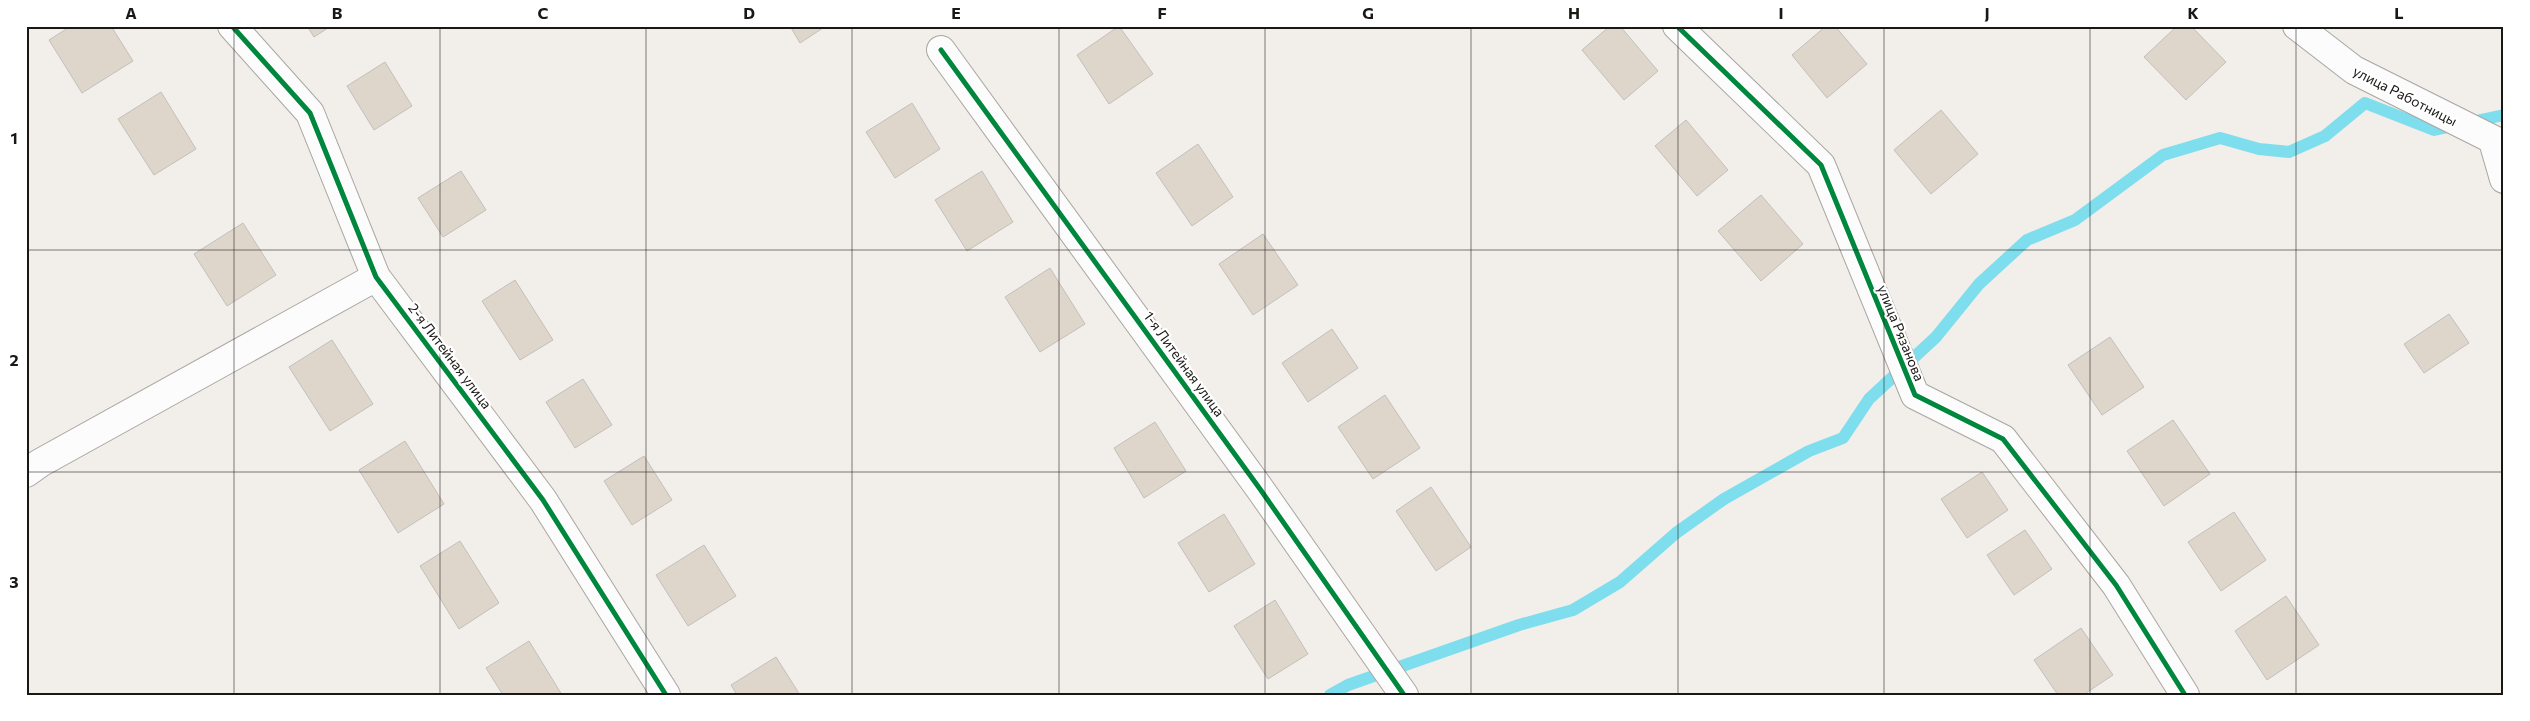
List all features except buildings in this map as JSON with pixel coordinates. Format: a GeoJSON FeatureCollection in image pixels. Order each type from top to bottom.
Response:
{"type":"FeatureCollection","features":[{"type":"Feature","properties":{"kind":"street","name":"2-я Литейная улица"},"geometry":{"type":"LineString","coordinates":[[232,26],[310,112],[376,277],[543,500],[666,695]]}},
{"type":"Feature","properties":{"kind":"street","name":"улица Рязанова"},"geometry":{"type":"LineString","coordinates":[[1677,26],[1821,164],[1915,395],[2003,439],[2116,585],[2185,695]]}},
{"type":"Feature","properties":{"kind":"street","name":"улица Работницы"},"geometry":{"type":"LineString","coordinates":[[2297,26],[2354,70],[2498,143],[2504,179]]}},
{"type":"Feature","properties":{"kind":"street","name":"1-я Литейная улица"},"geometry":{"type":"LineString","coordinates":[[941,50],[1260,489],[1404,695]]}},
{"type":"Feature","properties":{"kind":"street"},"geometry":{"type":"LineString","coordinates":[[26,473],[262,339],[376,277]]}},
{"type":"Feature","properties":{"kind":"waterway"},"geometry":{"type":"LineString","coordinates":[[1330,695],[1348,685],[1519,625],[1573,610],[1620,582],[1676,533],[1724,499],[1809,451],[1843,438],[1869,399],[1936,337],[1979,284],[2027,240],[2075,220],[2163,155],[2220,138],[2259,149],[2289,152],[2325,136],[2365,103],[2434,130],[2504,115]]}},
{"type":"Feature","properties":{"kind":"cycle path"},"geometry":{"type":"LineString","coordinates":[[232,26],[310,113],[376,277],[543,500],[666,695]]}},
{"type":"Feature","properties":{"kind":"cycle path"},"geometry":{"type":"LineString","coordinates":[[1677,26],[1821,165],[1915,395],[2003,439],[2116,585],[2185,695]]}},
{"type":"Feature","properties":{"kind":"cycle path"},"geometry":{"type":"LineString","coordinates":[[941,50],[1260,489],[1404,695]]}}]}
